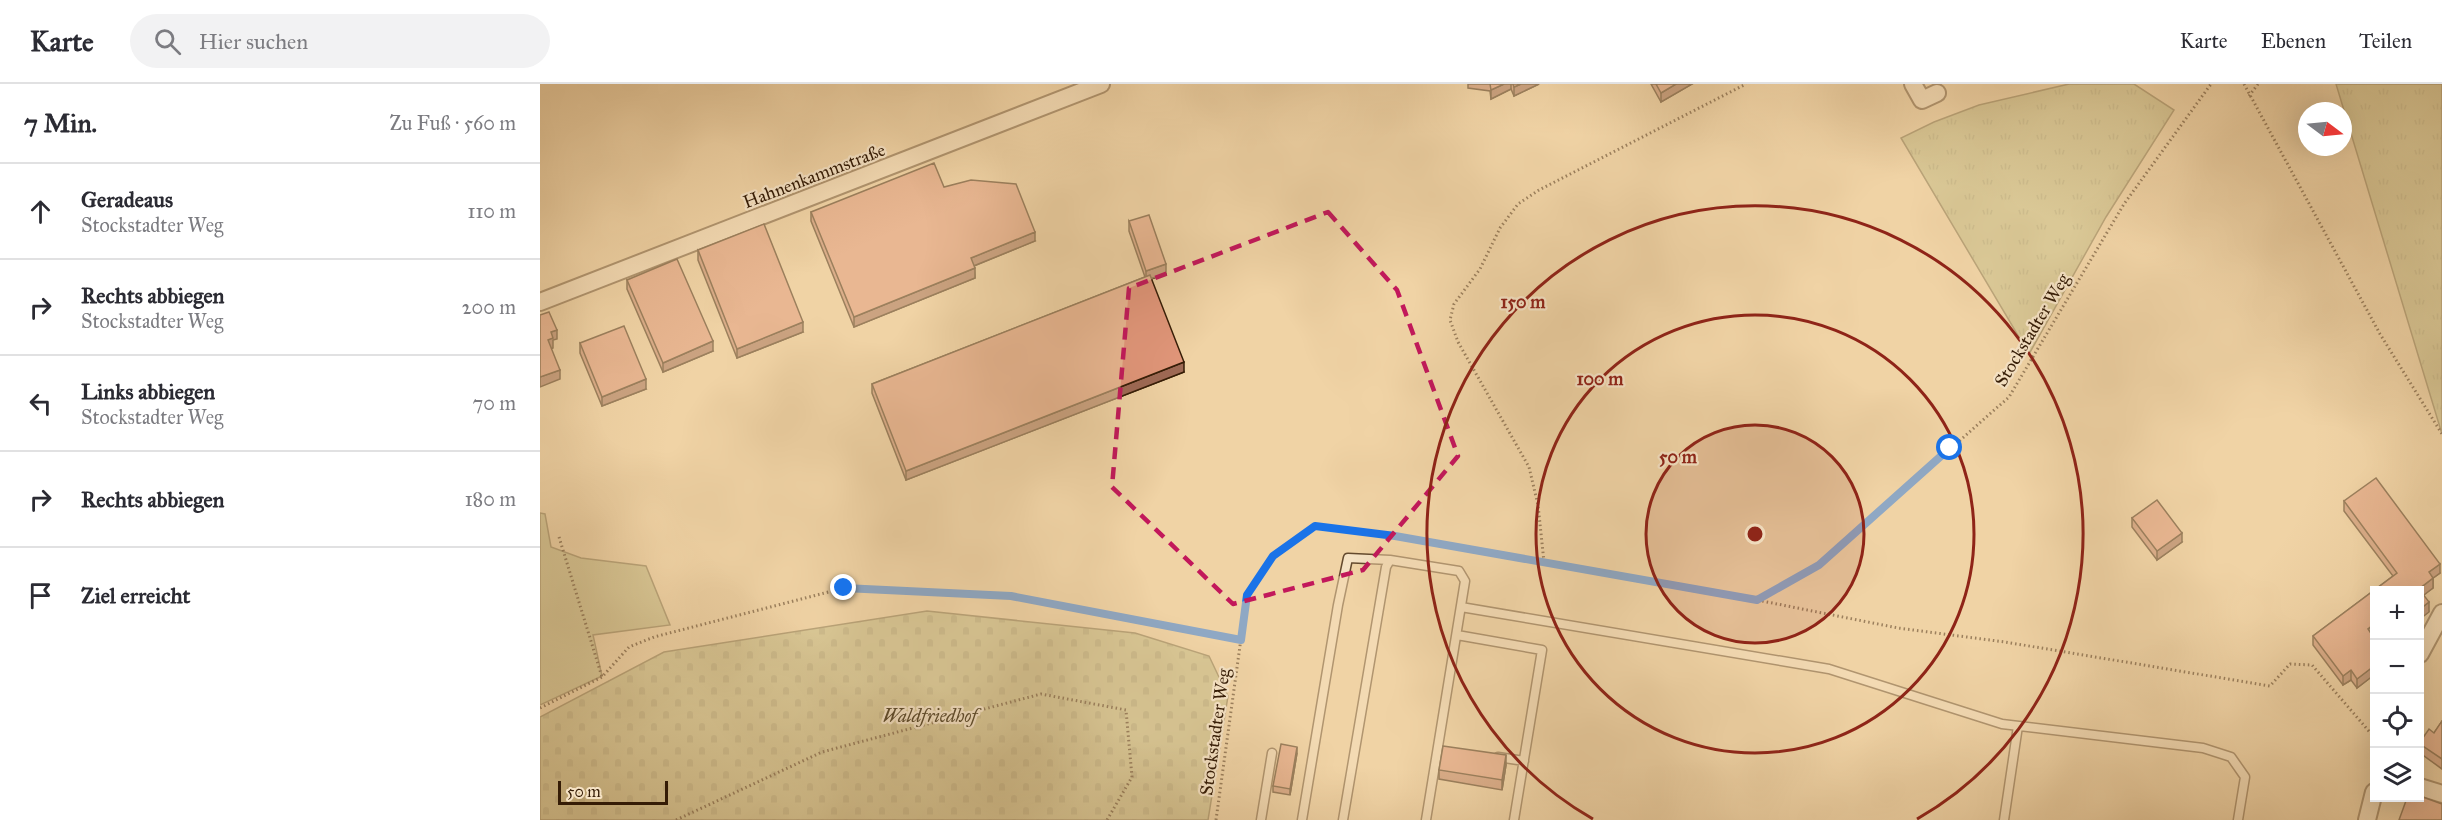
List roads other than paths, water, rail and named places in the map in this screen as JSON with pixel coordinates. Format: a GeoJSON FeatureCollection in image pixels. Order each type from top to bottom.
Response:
{"type":"FeatureCollection","features":[{"type":"Feature","properties":{"kind":"street","name":"Hahnenkammstraße"},"geometry":{"type":"LineString","coordinates":[[540,302],[1101,84]]}},
{"type":"Feature","properties":{"kind":"street"},"geometry":{"type":"LineString","coordinates":[[1913,84],[1922,100],[1937,93]]}},
{"type":"Feature","properties":{"kind":"street"},"geometry":{"type":"LineString","coordinates":[[2424,647],[2442,613]]}},
{"type":"Feature","properties":{"kind":"street"},"geometry":{"type":"LineString","coordinates":[[2424,788],[2442,794]]}},
{"type":"Feature","properties":{"kind":"street"},"geometry":{"type":"LineString","coordinates":[[2367,820],[2372,802]]}},
{"type":"Feature","properties":{"kind":"lane"},"geometry":{"type":"LineString","coordinates":[[1302,820],[1348,558],[1390,560],[1459,571],[1465,581],[1426,820]]}},
{"type":"Feature","properties":{"kind":"lane"},"geometry":{"type":"LineString","coordinates":[[1343,820],[1386,567],[1390,560]]}},
{"type":"Feature","properties":{"kind":"lane"},"geometry":{"type":"LineString","coordinates":[[1461,607],[1829,669],[2002,724],[2203,748],[2231,757],[2245,777],[2238,820]]}},
{"type":"Feature","properties":{"kind":"lane"},"geometry":{"type":"LineString","coordinates":[[1457,635],[1542,650],[1514,820]]}},
{"type":"Feature","properties":{"kind":"lane"},"geometry":{"type":"LineString","coordinates":[[2004,820],[2018,726]]}},
{"type":"Feature","properties":{"kind":"lane"},"geometry":{"type":"LineString","coordinates":[[1438,748],[1449,750]]}},
{"type":"Feature","properties":{"kind":"lane"},"geometry":{"type":"LineString","coordinates":[[1261,820],[1272,753]]}},
{"type":"Feature","properties":{"kind":"lane"},"geometry":{"type":"LineString","coordinates":[[1492,756],[1524,761]]}},
{"type":"Feature","properties":{"kind":"park label","name":"Waldfriedhof"},"geometry":{"type":"Point","coordinates":[930,716]}}]}
